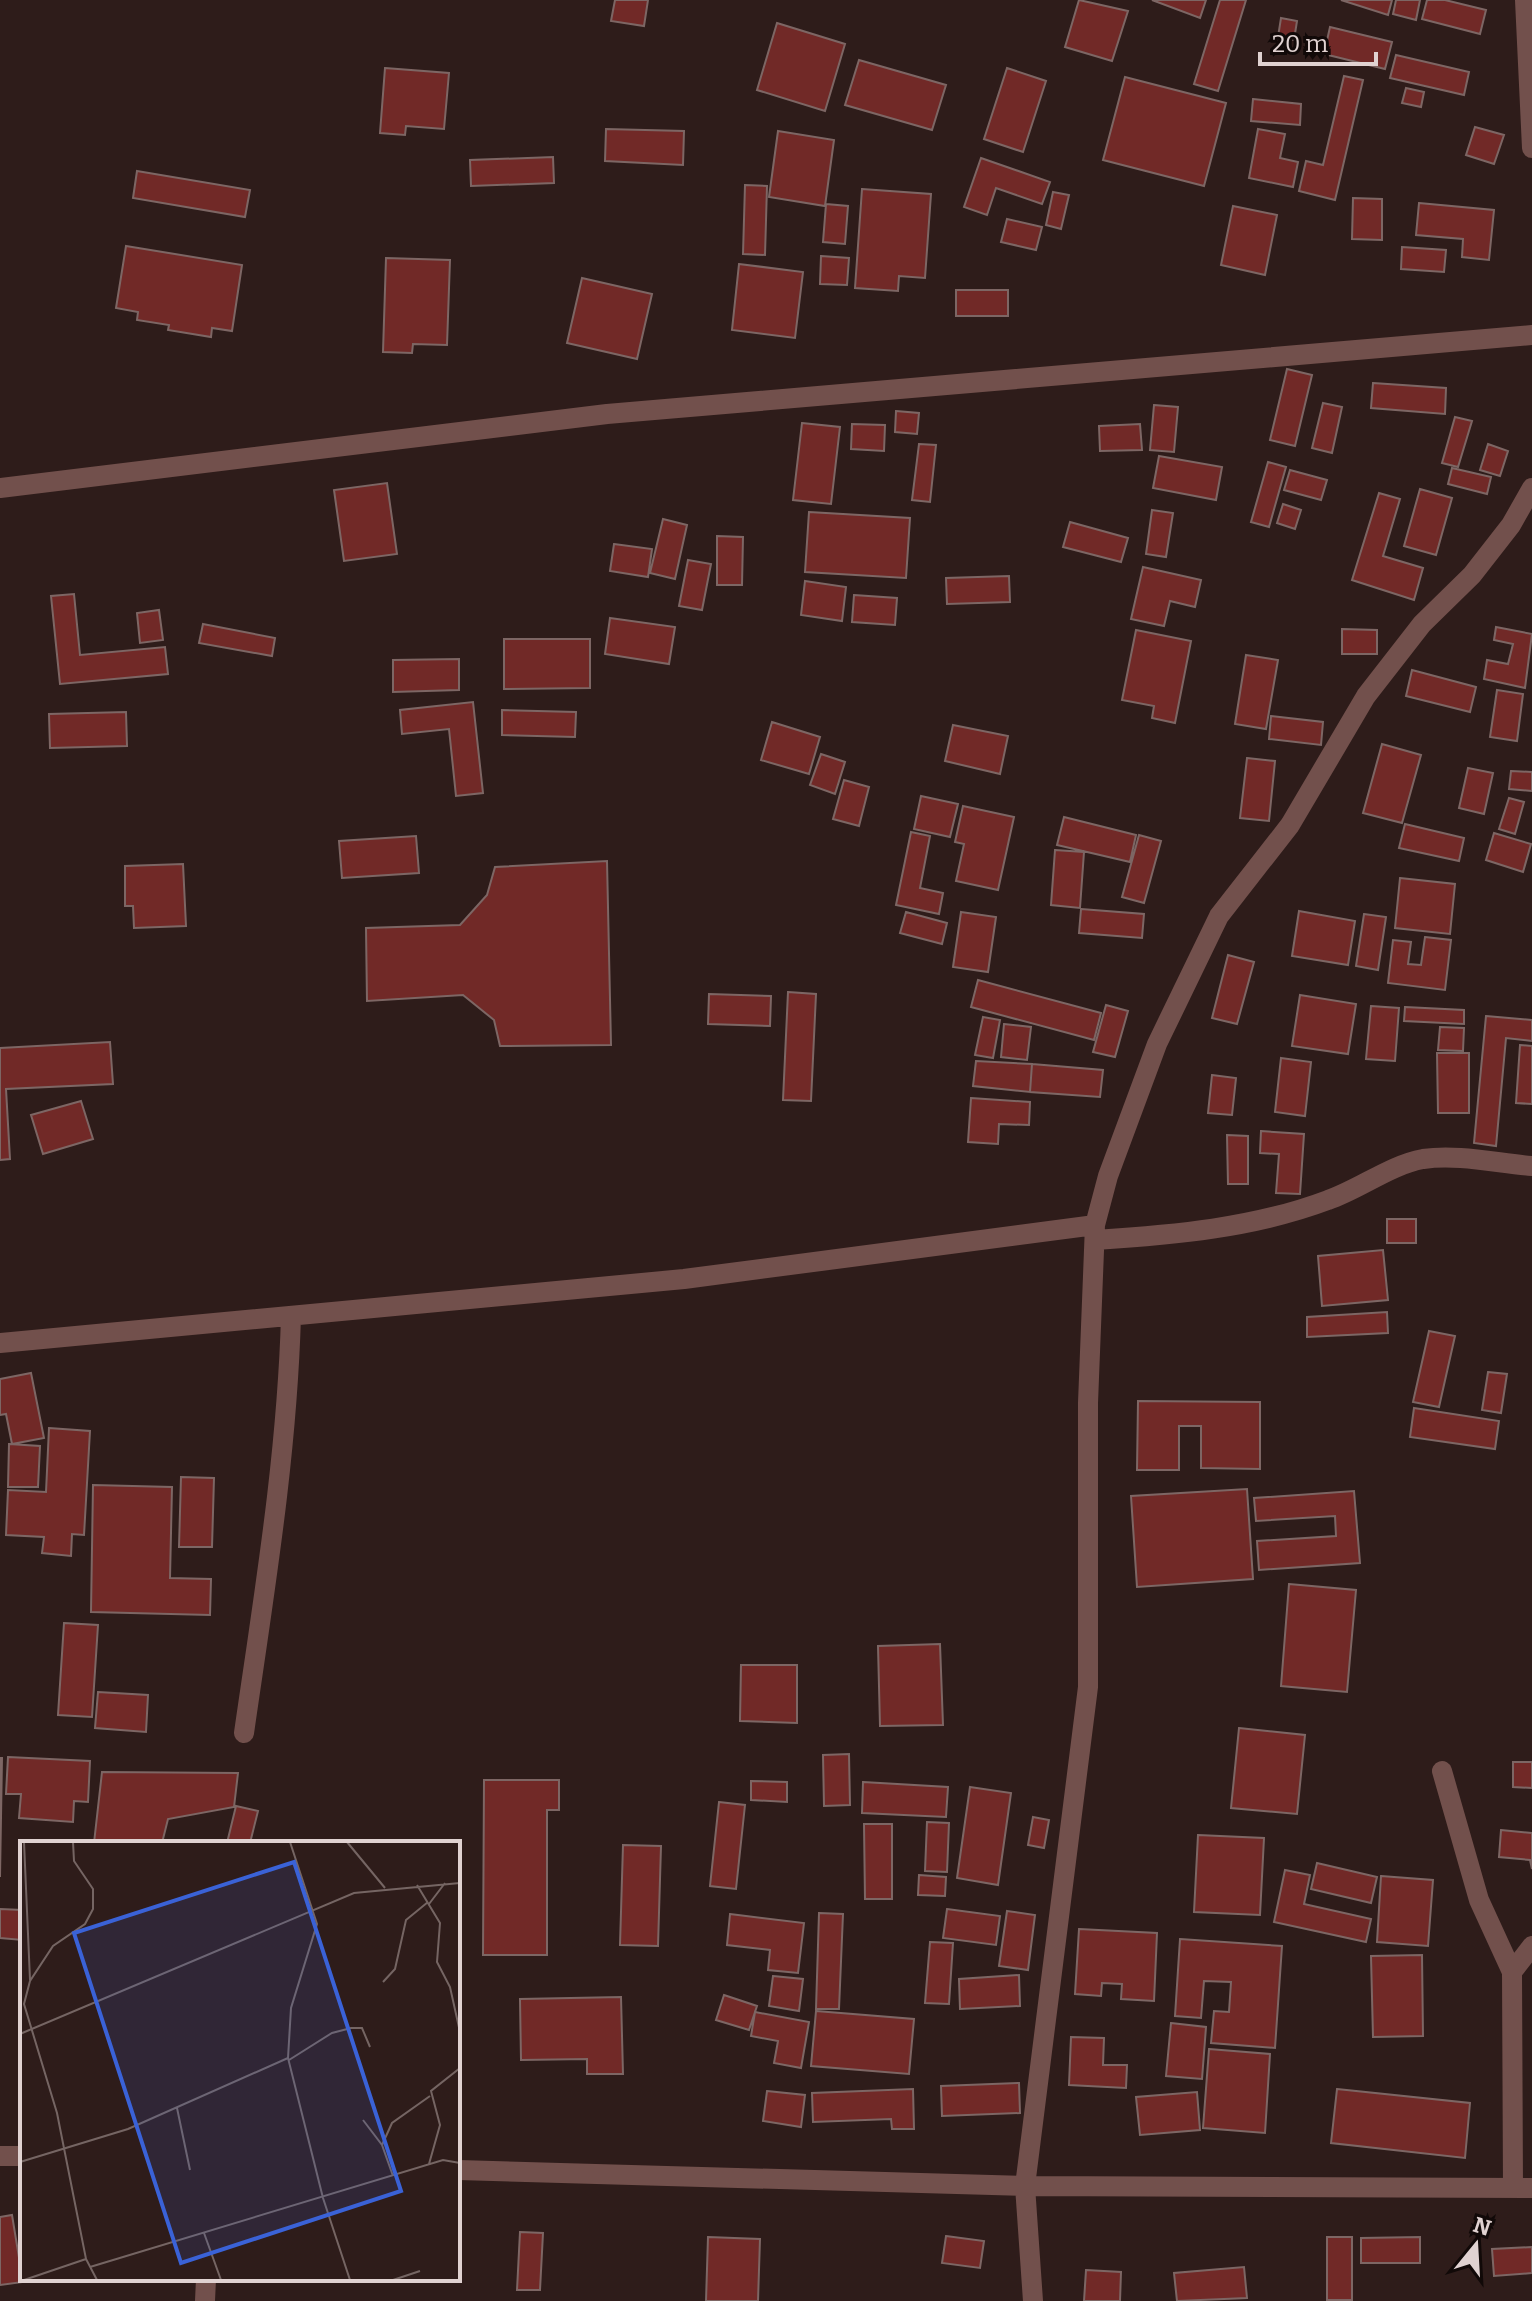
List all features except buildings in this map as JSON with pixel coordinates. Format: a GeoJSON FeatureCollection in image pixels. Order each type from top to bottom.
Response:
{"type":"FeatureCollection","features":[{"type":"Feature","properties":{"kind":"street"},"geometry":{"type":"LineString","coordinates":[[1525,0],[1532,148]]}},
{"type":"Feature","properties":{"kind":"street"},"geometry":{"type":"LineString","coordinates":[[0,488],[607,414],[1532,335]]}},
{"type":"Feature","properties":{"kind":"street"},"geometry":{"type":"LineString","coordinates":[[1033,2301],[1025,2186],[1088,1687],[1088,1403],[1095,1232],[1108,1176],[1157,1044],[1219,916],[1290,825],[1366,696],[1422,624],[1472,575],[1511,525],[1532,488]]}},
{"type":"Feature","properties":{"kind":"street"},"geometry":{"type":"LineString","coordinates":[[0,1343],[684,1279],[1095,1232],[1199,1231],[1253,1221],[1329,1200],[1421,1160],[1453,1158],[1532,1166]]}},
{"type":"Feature","properties":{"kind":"street"},"geometry":{"type":"LineString","coordinates":[[244,1733],[275,1528],[289,1396],[291,1316]]}},
{"type":"Feature","properties":{"kind":"street"},"geometry":{"type":"LineString","coordinates":[[460,2170],[1025,2186],[1522,2188],[1512,1972],[1479,1900],[1442,1771]]}},
{"type":"Feature","properties":{"kind":"street"},"geometry":{"type":"LineString","coordinates":[[1512,1972],[1532,1946]]}},
{"type":"Feature","properties":{"kind":"street"},"geometry":{"type":"LineString","coordinates":[[205,2301],[206,2281]]}}]}
